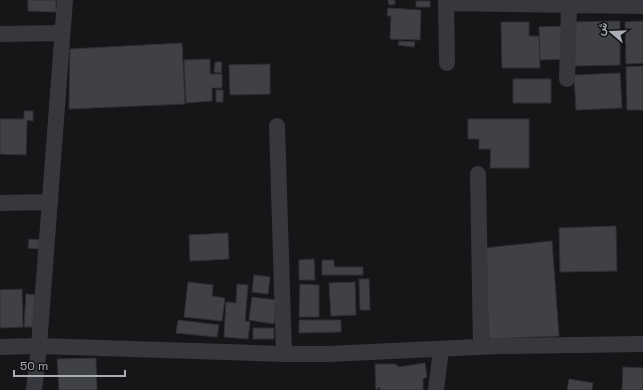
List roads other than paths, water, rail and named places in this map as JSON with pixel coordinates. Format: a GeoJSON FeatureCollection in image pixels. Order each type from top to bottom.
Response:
{"type":"FeatureCollection","features":[{"type":"Feature","properties":{"kind":"street"},"geometry":{"type":"LineString","coordinates":[[34,390],[39,346],[65,0]]}},
{"type":"Feature","properties":{"kind":"street"},"geometry":{"type":"LineString","coordinates":[[447,63],[446,1],[643,6]]}},
{"type":"Feature","properties":{"kind":"street"},"geometry":{"type":"LineString","coordinates":[[567,79],[569,5]]}},
{"type":"Feature","properties":{"kind":"street"},"geometry":{"type":"LineString","coordinates":[[0,34],[62,33]]}},
{"type":"Feature","properties":{"kind":"street"},"geometry":{"type":"LineString","coordinates":[[277,126],[284,354]]}},
{"type":"Feature","properties":{"kind":"street"},"geometry":{"type":"LineString","coordinates":[[478,174],[481,347]]}},
{"type":"Feature","properties":{"kind":"street"},"geometry":{"type":"LineString","coordinates":[[0,203],[50,202]]}},
{"type":"Feature","properties":{"kind":"street"},"geometry":{"type":"LineString","coordinates":[[0,347],[39,346],[327,354],[481,347],[643,344]]}},
{"type":"Feature","properties":{"kind":"street"},"geometry":{"type":"LineString","coordinates":[[436,390],[441,349]]}}]}
